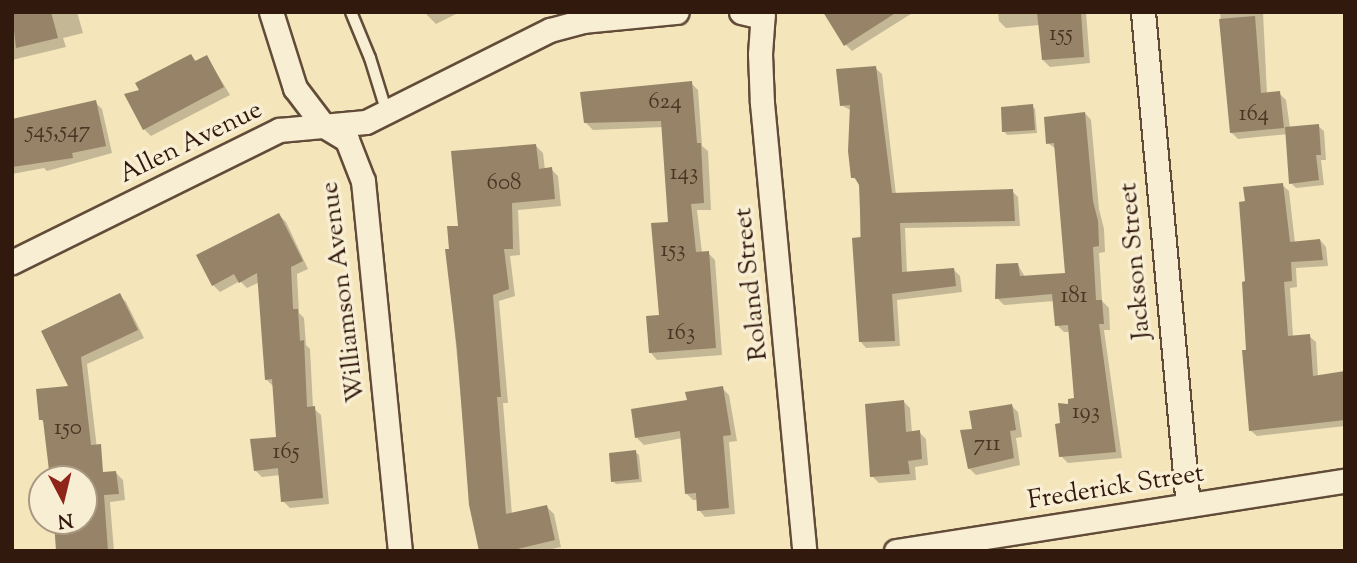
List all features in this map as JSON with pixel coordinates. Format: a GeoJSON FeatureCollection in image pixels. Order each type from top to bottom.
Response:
{"type":"FeatureCollection","features":[{"type":"Feature","properties":{"kind":"street","name":"Williamson Avenue"},"geometry":{"type":"LineString","coordinates":[[271,12],[295,88],[324,126],[347,140],[363,181],[400,551]]}},
{"type":"Feature","properties":{"kind":"street","name":"Allen Avenue"},"geometry":{"type":"LineString","coordinates":[[12,262],[279,130],[366,122],[550,30],[583,21],[677,12]]}},
{"type":"Feature","properties":{"kind":"street","name":"Jackson Street"},"geometry":{"type":"LineString","coordinates":[[1143,12],[1188,505]]}},
{"type":"Feature","properties":{"kind":"street","name":"Roland Street"},"geometry":{"type":"LineString","coordinates":[[755,14],[804,551]]}},
{"type":"Feature","properties":{"kind":"street","name":"Frederick Street"},"geometry":{"type":"LineString","coordinates":[[895,551],[1345,481]]}},
{"type":"Feature","properties":{"kind":"lane"},"geometry":{"type":"LineString","coordinates":[[351,12],[370,58],[387,113]]}},
{"type":"Feature","properties":{"kind":"building"},"geometry":{"type":"Polygon","coordinates":[[[12,12],[51,12],[58,38],[16,48],[12,12]]]}},
{"type":"Feature","properties":{"kind":"building"},"geometry":{"type":"Polygon","coordinates":[[[823,12],[897,12],[844,46],[823,12]]]}},
{"type":"Feature","properties":{"kind":"building"},"geometry":{"type":"Polygon","coordinates":[[[1037,12],[1081,12],[1084,57],[1042,60],[1037,12]]]}},
{"type":"Feature","properties":{"kind":"building"},"geometry":{"type":"Polygon","coordinates":[[[1255,16],[1261,93],[1280,91],[1284,128],[1230,133],[1219,19],[1255,16]]]}},
{"type":"Feature","properties":{"kind":"building"},"geometry":{"type":"Polygon","coordinates":[[[191,54],[195,61],[207,55],[224,87],[143,130],[124,94],[139,90],[135,83],[191,54]]]}},
{"type":"Feature","properties":{"kind":"building"},"geometry":{"type":"Polygon","coordinates":[[[876,66],[892,193],[1013,189],[1015,221],[900,223],[902,272],[954,268],[956,286],[892,294],[895,341],[859,342],[852,238],[861,237],[859,185],[855,178],[851,178],[848,151],[850,105],[840,106],[836,69],[876,66]]]}},
{"type":"Feature","properties":{"kind":"building"},"geometry":{"type":"Polygon","coordinates":[[[692,81],[697,143],[701,143],[704,203],[691,204],[696,252],[709,251],[716,348],[649,353],[646,316],[659,315],[651,223],[668,222],[661,121],[584,123],[580,92],[692,81]]]}},
{"type":"Feature","properties":{"kind":"building"},"geometry":{"type":"Polygon","coordinates":[[[96,100],[106,146],[72,153],[73,158],[12,167],[12,119],[96,100]]]}},
{"type":"Feature","properties":{"kind":"building"},"geometry":{"type":"Polygon","coordinates":[[[1033,104],[1035,130],[1002,132],[1001,107],[1033,104]]]}},
{"type":"Feature","properties":{"kind":"building"},"geometry":{"type":"Polygon","coordinates":[[[1085,112],[1093,201],[1098,221],[1099,246],[1093,247],[1096,300],[1102,300],[1104,324],[1099,324],[1116,452],[1059,457],[1055,424],[1060,423],[1058,403],[1068,404],[1068,399],[1074,398],[1068,325],[1055,326],[1052,294],[995,299],[996,264],[1018,263],[1020,276],[1065,273],[1054,143],[1046,144],[1044,117],[1085,112]]]}},
{"type":"Feature","properties":{"kind":"building"},"geometry":{"type":"Polygon","coordinates":[[[1319,124],[1321,155],[1316,155],[1319,180],[1289,184],[1285,127],[1319,124]]]}},
{"type":"Feature","properties":{"kind":"building"},"geometry":{"type":"Polygon","coordinates":[[[536,144],[539,169],[552,167],[555,199],[512,203],[513,249],[504,249],[509,289],[493,295],[501,397],[497,397],[506,514],[547,505],[555,540],[509,551],[479,551],[469,505],[457,349],[445,249],[449,249],[447,226],[458,226],[451,151],[536,144]]]}},
{"type":"Feature","properties":{"kind":"building"},"geometry":{"type":"Polygon","coordinates":[[[1283,183],[1290,242],[1320,239],[1323,260],[1291,262],[1292,281],[1284,282],[1288,336],[1310,334],[1313,376],[1345,371],[1345,420],[1249,431],[1242,350],[1246,350],[1242,282],[1245,281],[1239,202],[1245,201],[1243,187],[1283,183]]]}},
{"type":"Feature","properties":{"kind":"building"},"geometry":{"type":"Polygon","coordinates":[[[279,213],[303,261],[291,267],[293,309],[298,309],[300,341],[304,340],[307,407],[315,406],[323,498],[281,502],[278,468],[254,471],[250,439],[276,437],[272,379],[265,380],[257,273],[239,283],[234,274],[212,286],[196,255],[279,213]]]}},
{"type":"Feature","properties":{"kind":"building"},"geometry":{"type":"Polygon","coordinates":[[[120,293],[138,330],[81,357],[91,445],[101,444],[103,472],[116,471],[119,494],[104,495],[108,551],[56,551],[55,535],[98,535],[98,465],[48,465],[36,389],[68,386],[41,331],[120,293]]]}},
{"type":"Feature","properties":{"kind":"building"},"geometry":{"type":"Polygon","coordinates":[[[723,386],[731,435],[723,436],[729,508],[697,511],[696,493],[685,494],[680,431],[635,438],[631,409],[687,400],[685,392],[723,386]]]}},
{"type":"Feature","properties":{"kind":"building"},"geometry":{"type":"Polygon","coordinates":[[[904,400],[906,432],[920,430],[922,459],[908,461],[910,474],[870,477],[865,404],[904,400]]]}},
{"type":"Feature","properties":{"kind":"building"},"geometry":{"type":"Polygon","coordinates":[[[1012,404],[1016,430],[1010,431],[1014,458],[968,469],[960,430],[972,429],[969,411],[1012,404]]]}},
{"type":"Feature","properties":{"kind":"building"},"geometry":{"type":"Polygon","coordinates":[[[636,450],[639,479],[611,482],[609,453],[636,450]]]}}]}
